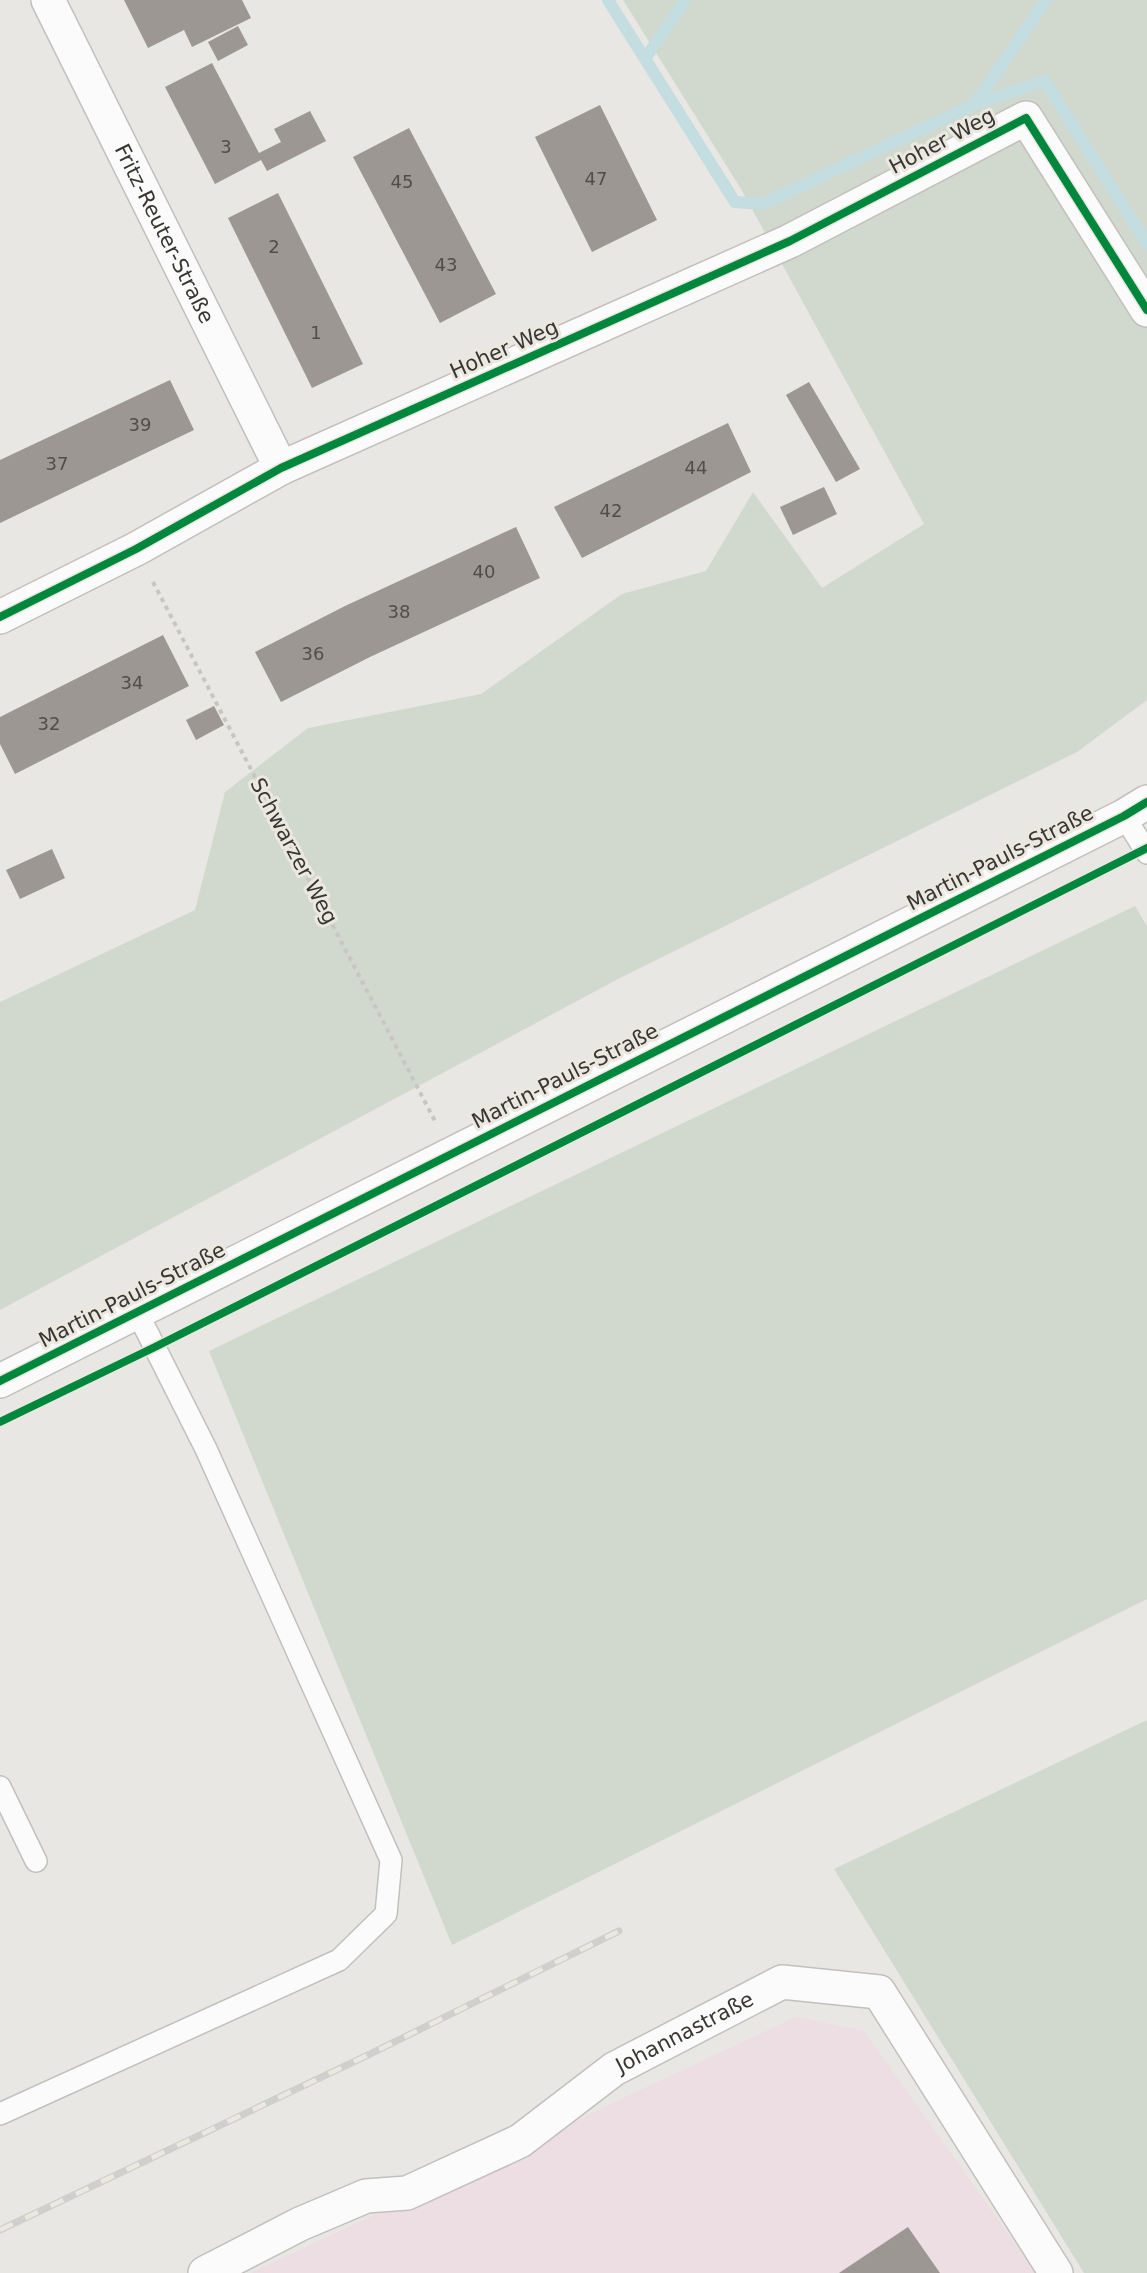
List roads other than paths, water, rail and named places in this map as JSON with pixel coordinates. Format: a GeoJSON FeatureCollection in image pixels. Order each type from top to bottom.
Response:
{"type":"FeatureCollection","features":[{"type":"Feature","properties":{"kind":"street","name":"Fritz-Reuter-Straße"},"geometry":{"type":"LineString","coordinates":[[48,0],[281,468]]}},
{"type":"Feature","properties":{"kind":"street","name":"Hoher Weg"},"geometry":{"type":"LineString","coordinates":[[0,617],[136,549],[281,468],[790,241],[1026,118],[1147,310]]}},
{"type":"Feature","properties":{"kind":"street","name":"Martin-Pauls-Straße"},"geometry":{"type":"LineString","coordinates":[[0,1381],[1135,809]]}},
{"type":"Feature","properties":{"kind":"street","name":"Johannastraße"},"geometry":{"type":"LineString","coordinates":[[205,2273],[300,2224],[366,2196],[407,2193],[520,2141],[614,2069],[782,1982],[879,1992],[1056,2273]]}},
{"type":"Feature","properties":{"kind":"lane"},"geometry":{"type":"LineString","coordinates":[[1135,809],[1147,853]]}},
{"type":"Feature","properties":{"kind":"lane"},"geometry":{"type":"LineString","coordinates":[[0,2114],[339,1960],[386,1914],[391,1860],[206,1449],[137,1312]]}},
{"type":"Feature","properties":{"kind":"lane"},"geometry":{"type":"LineString","coordinates":[[0,1787],[36,1861]]}},
{"type":"Feature","properties":{"kind":"waterway"},"geometry":{"type":"LineString","coordinates":[[608,0],[735,202],[763,204],[975,104],[1045,81],[1147,244]]}},
{"type":"Feature","properties":{"kind":"waterway"},"geometry":{"type":"LineString","coordinates":[[645,59],[685,0]]}},
{"type":"Feature","properties":{"kind":"waterway"},"geometry":{"type":"LineString","coordinates":[[975,104],[1046,0]]}},
{"type":"Feature","properties":{"kind":"railway"},"geometry":{"type":"LineString","coordinates":[[0,2230],[368,2055],[619,1931]]}}]}
